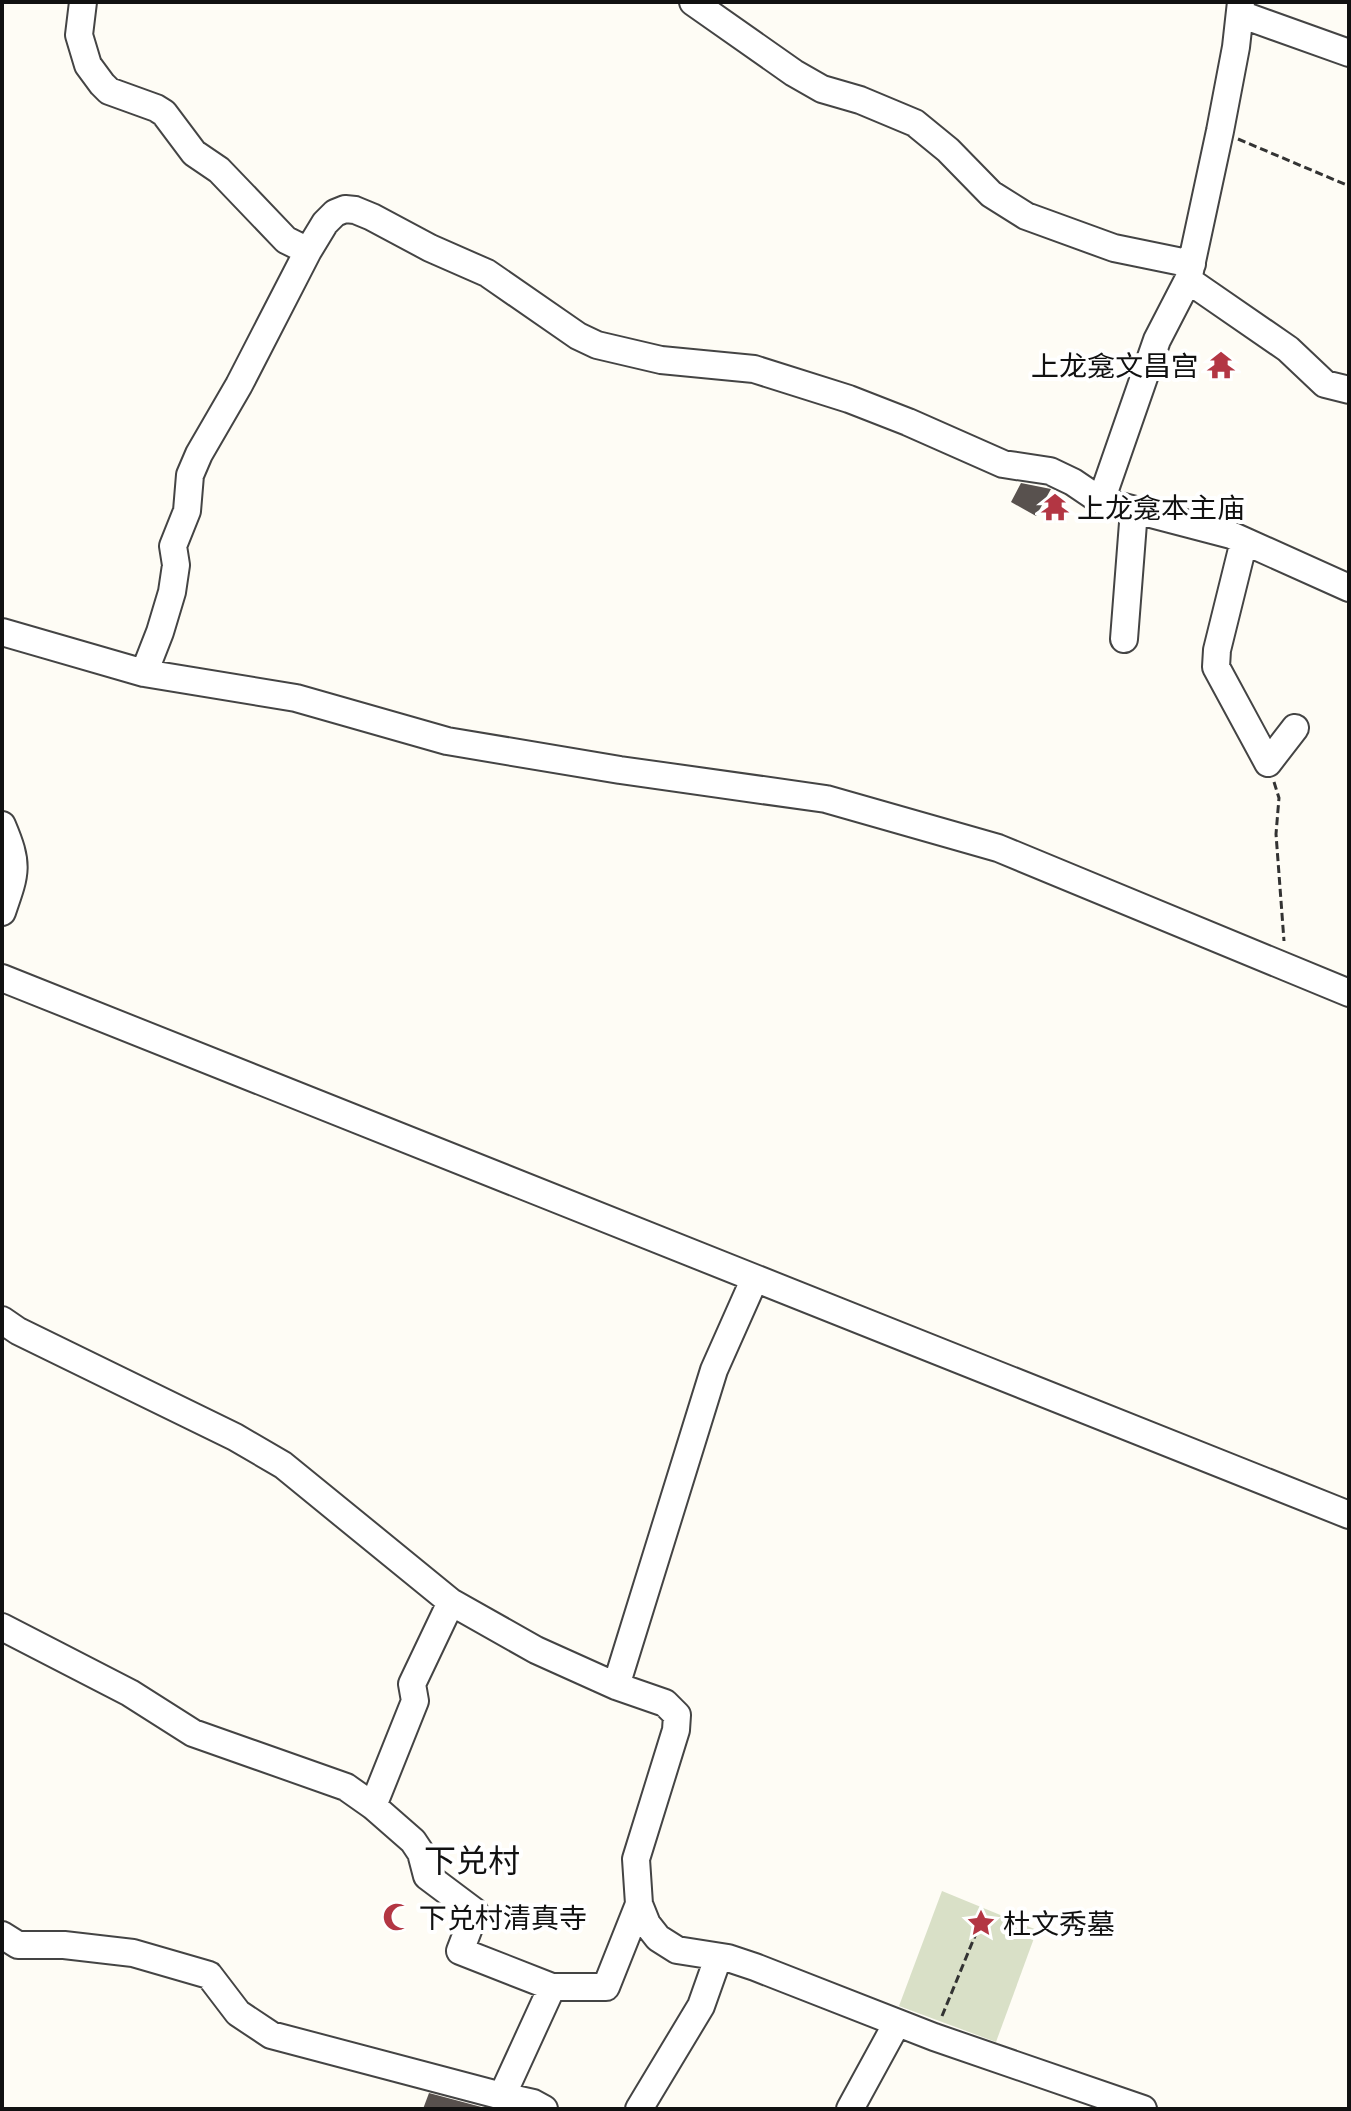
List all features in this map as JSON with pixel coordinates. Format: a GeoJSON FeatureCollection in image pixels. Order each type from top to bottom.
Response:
{"type":"FeatureCollection","features":[{"type":"Feature","properties":{"kind":"street"},"geometry":{"type":"LineString","coordinates":[[83,2],[79,35],[88,65],[102,84],[109,91],[164,113],[194,153],[219,170],[286,240],[308,251]]}},
{"type":"Feature","properties":{"kind":"street"},"geometry":{"type":"LineString","coordinates":[[693,2],[822,89],[860,100],[915,123],[948,150],[991,194],[1026,216],[1190,272],[1288,349],[1325,384],[1349,390]]}},
{"type":"Feature","properties":{"kind":"street"},"geometry":{"type":"LineString","coordinates":[[1101,501],[1157,340],[1190,272],[1220,131],[1241,8],[1349,53]]}},
{"type":"Feature","properties":{"kind":"street"},"geometry":{"type":"LineString","coordinates":[[144,673],[172,592],[176,565],[173,546],[187,511],[190,475],[199,454],[239,385],[308,251],[325,223],[335,213],[345,209],[355,210],[487,273],[578,336],[597,345],[661,360],[754,369],[864,405],[1003,464],[1050,471],[1101,501],[1200,525],[1244,541],[1349,588]]}},
{"type":"Feature","properties":{"kind":"street"},"geometry":{"type":"LineString","coordinates":[[1124,639],[1134,510]]}},
{"type":"Feature","properties":{"kind":"street"},"geometry":{"type":"LineString","coordinates":[[1244,541],[1217,650],[1216,667],[1268,763],[1295,728]]}},
{"type":"Feature","properties":{"kind":"street"},"geometry":{"type":"LineString","coordinates":[[2,632],[144,673],[296,698],[447,741],[620,770],[826,799],[998,848],[1349,993]]}},
{"type":"Feature","properties":{"kind":"street"},"geometry":{"type":"LineString","coordinates":[[2,825],[13,852],[15,873],[2,912]]}},
{"type":"Feature","properties":{"kind":"street"},"geometry":{"type":"LineString","coordinates":[[2,978],[1349,1515]]}},
{"type":"Feature","properties":{"kind":"street"},"geometry":{"type":"LineString","coordinates":[[616,1686],[714,1370],[754,1280]]}},
{"type":"Feature","properties":{"kind":"street"},"geometry":{"type":"LineString","coordinates":[[2,1320],[18,1331],[235,1437],[283,1465],[451,1602],[536,1650],[616,1686],[665,1703],[677,1715],[676,1730],[636,1859],[639,1904],[647,1924],[658,1938],[677,1950],[728,1958],[755,1967],[934,2037],[1143,2109]]}},
{"type":"Feature","properties":{"kind":"street"},"geometry":{"type":"LineString","coordinates":[[373,1806],[415,1701],[412,1684],[451,1602]]}},
{"type":"Feature","properties":{"kind":"street"},"geometry":{"type":"LineString","coordinates":[[2,1627],[130,1693],[193,1733],[317,1775],[346,1787],[373,1806],[413,1841],[421,1853],[427,1876],[475,1912],[460,1951],[552,1987],[606,1987],[639,1904]]}},
{"type":"Feature","properties":{"kind":"street"},"geometry":{"type":"LineString","coordinates":[[2,1935],[18,1945],[64,1945],[133,1953],[209,1975],[238,2013],[271,2035],[533,2103],[544,2109]]}},
{"type":"Feature","properties":{"kind":"street"},"geometry":{"type":"LineString","coordinates":[[639,2109],[701,2006],[718,1958]]}},
{"type":"Feature","properties":{"kind":"street"},"geometry":{"type":"LineString","coordinates":[[502,2096],[552,1987]]}},
{"type":"Feature","properties":{"kind":"street"},"geometry":{"type":"LineString","coordinates":[[850,2109],[897,2023]]}},
{"type":"Feature","properties":{"kind":"path"},"geometry":{"type":"LineString","coordinates":[[1220,131],[1349,186]]}},
{"type":"Feature","properties":{"kind":"path"},"geometry":{"type":"LineString","coordinates":[[1268,763],[1279,798],[1276,834],[1285,966]]}},
{"type":"Feature","properties":{"kind":"path"},"geometry":{"type":"LineString","coordinates":[[934,2037],[977,1931]]}},
{"type":"Feature","properties":{"kind":"green space","name":"杜文秀墓"},"geometry":{"type":"Polygon","coordinates":[[[942,1891],[1037,1930],[996,2042],[899,2006],[942,1891]]]}},
{"type":"Feature","properties":{"kind":"building"},"geometry":{"type":"Polygon","coordinates":[[[1021,483],[1051,489],[1036,516],[1011,502],[1021,483]]]}},
{"type":"Feature","properties":{"kind":"building"},"geometry":{"type":"Polygon","coordinates":[[[429,2093],[489,2109],[423,2109],[429,2093]]]}},
{"type":"Feature","properties":{"kind":"place","name":"上龙龛文昌宫"},"geometry":{"type":"Point","coordinates":[1221,365]}},
{"type":"Feature","properties":{"kind":"place","name":"上龙龛本主庙"},"geometry":{"type":"Point","coordinates":[1055,507]}},
{"type":"Feature","properties":{"kind":"place","name":"下兑村清真寺"},"geometry":{"type":"Point","coordinates":[397,1917]}},
{"type":"Feature","properties":{"kind":"place","name":"杜文秀墓"},"geometry":{"type":"Point","coordinates":[981,1923]}},
{"type":"Feature","properties":{"kind":"district","name":"下兑村"},"geometry":{"type":"Point","coordinates":[472,1859]}}]}
